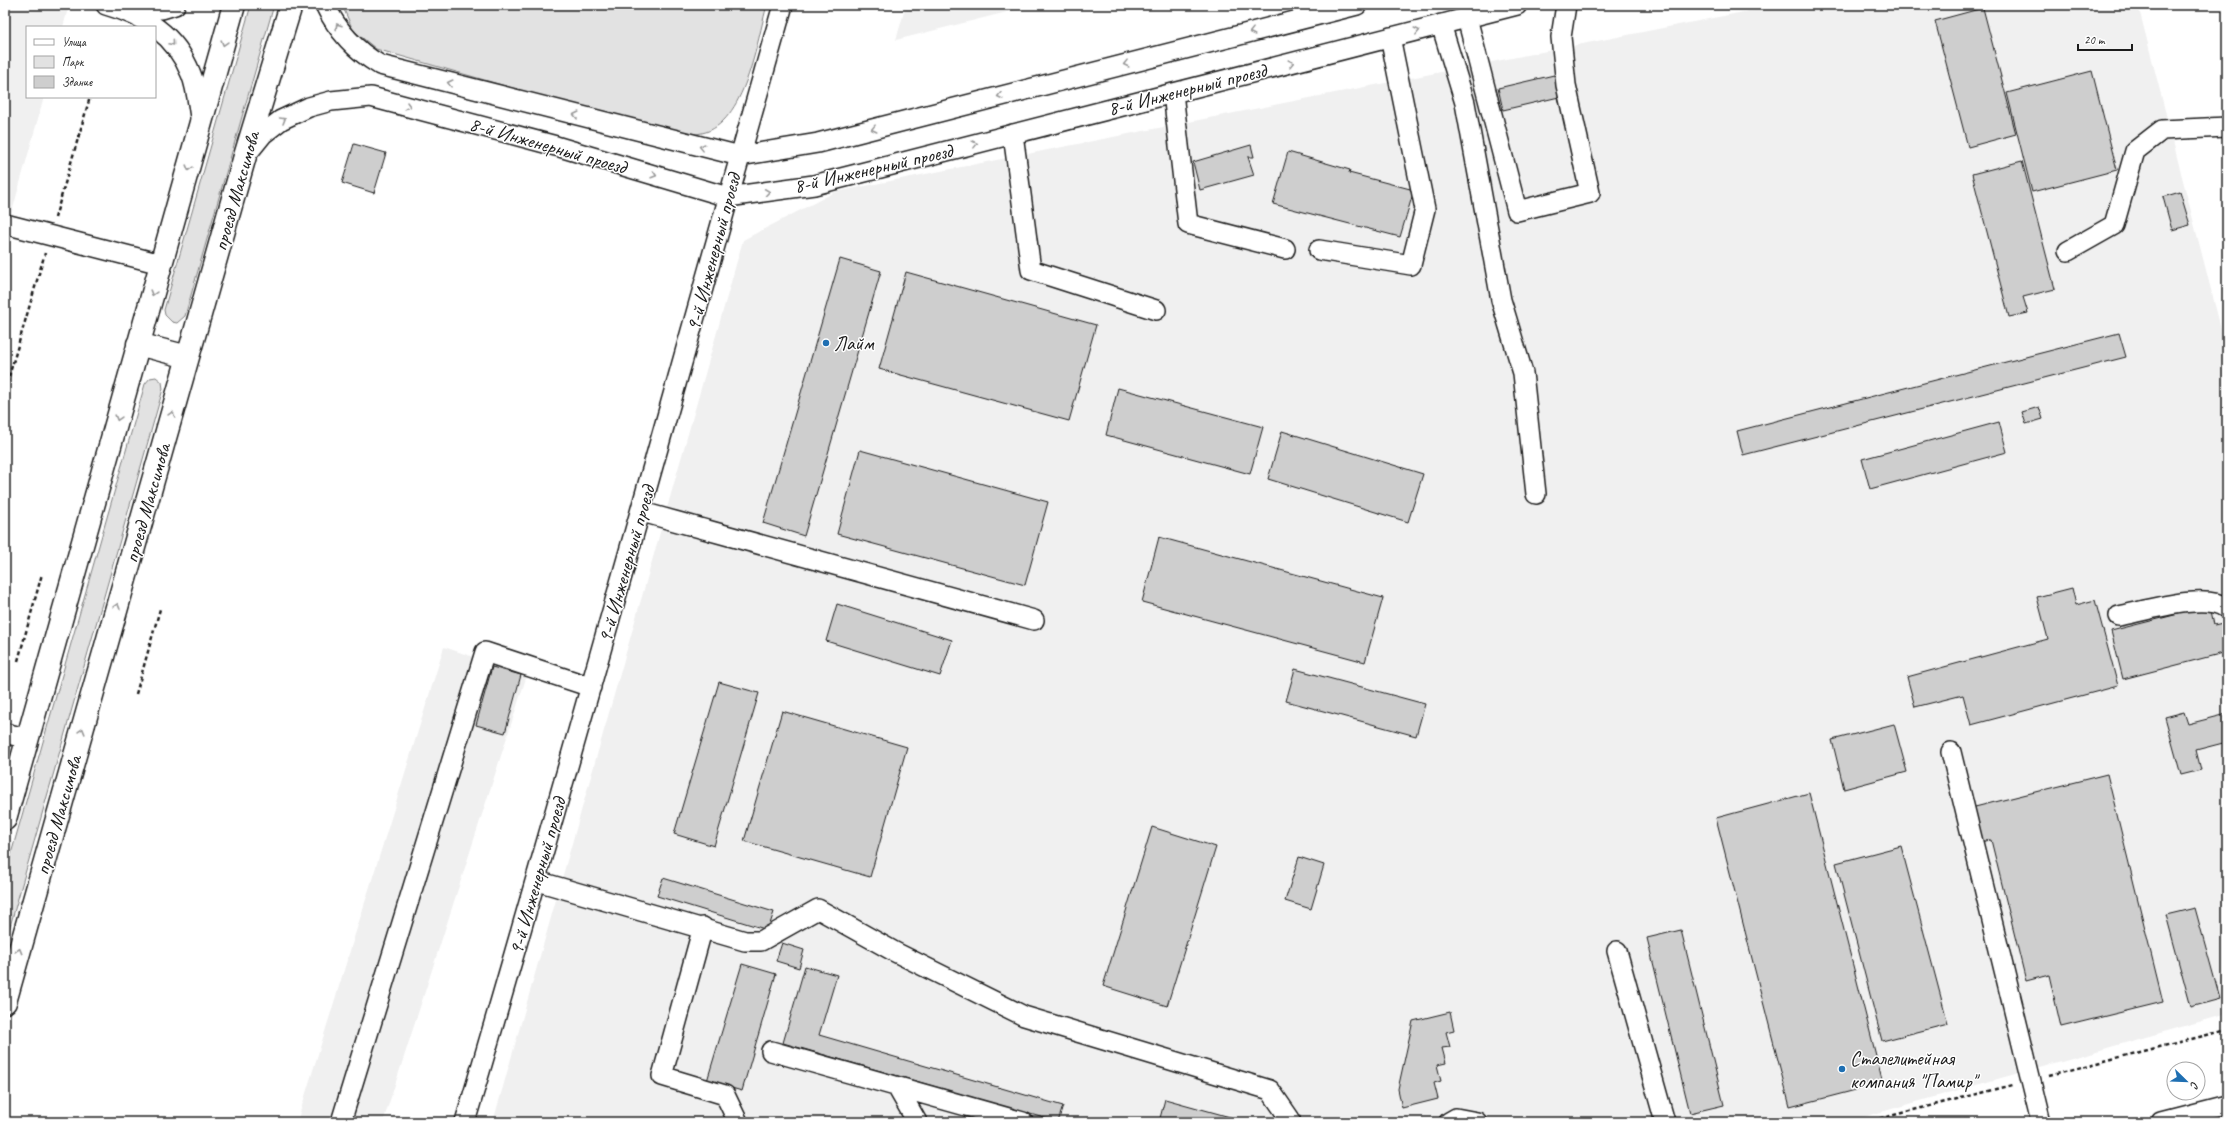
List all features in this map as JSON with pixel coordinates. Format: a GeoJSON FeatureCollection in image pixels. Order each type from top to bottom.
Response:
{"type":"FeatureCollection","features":[{"type":"Feature","properties":{"kind":"main road"},"geometry":{"type":"LineString","coordinates":[[5,819],[234,5]]}},
{"type":"Feature","properties":{"kind":"main road","name":"проезд Максимова"},"geometry":{"type":"LineString","coordinates":[[5,1002],[245,156],[291,5]]}},
{"type":"Feature","properties":{"kind":"main road"},"geometry":{"type":"LineString","coordinates":[[138,344],[188,357]]}},
{"type":"Feature","properties":{"kind":"street"},"geometry":{"type":"LineString","coordinates":[[111,6],[162,9],[175,5]]}},
{"type":"Feature","properties":{"kind":"street","name":"8-й Инженерный проезд"},"geometry":{"type":"LineString","coordinates":[[325,5],[342,33],[363,55],[380,65],[740,156],[818,143],[1357,5]]}},
{"type":"Feature","properties":{"kind":"street","name":"9-й Инженерный проезд"},"geometry":{"type":"LineString","coordinates":[[465,1122],[537,880],[642,512],[782,5]]}},
{"type":"Feature","properties":{"kind":"street","name":"8-й Инженерный проезд"},"geometry":{"type":"LineString","coordinates":[[245,156],[264,134],[281,120],[309,107],[331,101],[371,97],[556,146],[728,198],[814,185],[1517,5]]}},
{"type":"Feature","properties":{"kind":"street"},"geometry":{"type":"LineString","coordinates":[[1467,18],[1517,211],[1590,193],[1566,85],[1561,37],[1566,5]]}},
{"type":"Feature","properties":{"kind":"street"},"geometry":{"type":"LineString","coordinates":[[111,6],[151,23],[154,26]]}},
{"type":"Feature","properties":{"kind":"street"},"geometry":{"type":"LineString","coordinates":[[1441,24],[1465,103],[1501,300],[1524,374],[1536,494]]}},
{"type":"Feature","properties":{"kind":"street"},"geometry":{"type":"LineString","coordinates":[[156,27],[174,43],[192,75],[201,124]]}},
{"type":"Feature","properties":{"kind":"street"},"geometry":{"type":"LineString","coordinates":[[1319,250],[1411,265],[1425,209],[1390,37]]}},
{"type":"Feature","properties":{"kind":"street"},"geometry":{"type":"LineString","coordinates":[[1173,93],[1188,224],[1286,249]]}},
{"type":"Feature","properties":{"kind":"street"},"geometry":{"type":"LineString","coordinates":[[2068,251],[2114,225],[2135,151],[2162,130],[2227,127]]}},
{"type":"Feature","properties":{"kind":"street"},"geometry":{"type":"LineString","coordinates":[[1013,134],[1031,270],[1156,310]]}},
{"type":"Feature","properties":{"kind":"street"},"geometry":{"type":"LineString","coordinates":[[5,224],[161,264]]}},
{"type":"Feature","properties":{"kind":"street"},"geometry":{"type":"LineString","coordinates":[[642,512],[1034,620]]}},
{"type":"Feature","properties":{"kind":"street"},"geometry":{"type":"LineString","coordinates":[[2119,616],[2198,601],[2222,604],[2227,608]]}},
{"type":"Feature","properties":{"kind":"street"},"geometry":{"type":"LineString","coordinates":[[341,1122],[485,652],[591,687]]}},
{"type":"Feature","properties":{"kind":"street"},"geometry":{"type":"LineString","coordinates":[[5,733],[28,739]]}},
{"type":"Feature","properties":{"kind":"street"},"geometry":{"type":"LineString","coordinates":[[1951,752],[2041,1122]]}},
{"type":"Feature","properties":{"kind":"street"},"geometry":{"type":"LineString","coordinates":[[537,880],[703,927],[745,941],[761,941],[818,909],[895,952],[1024,1016],[1270,1090],[1290,1119],[1289,1122]]}},
{"type":"Feature","properties":{"kind":"street"},"geometry":{"type":"LineString","coordinates":[[703,927],[662,1076],[725,1095],[738,1122]]}},
{"type":"Feature","properties":{"kind":"street"},"geometry":{"type":"LineString","coordinates":[[1618,951],[1665,1122]]}},
{"type":"Feature","properties":{"kind":"street"},"geometry":{"type":"LineString","coordinates":[[771,1051],[1023,1122]]}},
{"type":"Feature","properties":{"kind":"street"},"geometry":{"type":"LineString","coordinates":[[897,1087],[917,1122]]}},
{"type":"Feature","properties":{"kind":"street"},"geometry":{"type":"LineString","coordinates":[[2161,1122],[2227,1105]]}},
{"type":"Feature","properties":{"kind":"street"},"geometry":{"type":"LineString","coordinates":[[1449,1122],[1456,1118],[1477,1122]]}},
{"type":"Feature","properties":{"kind":"path"},"geometry":{"type":"LineString","coordinates":[[18,661],[42,574]]}},
{"type":"Feature","properties":{"kind":"path"},"geometry":{"type":"LineString","coordinates":[[136,694],[160,609]]}},
{"type":"Feature","properties":{"kind":"shaded area"},"geometry":{"type":"Polygon","coordinates":[[[5,5],[69,5],[63,26],[26,26],[26,98],[44,98],[5,237],[5,5]]]}},
{"type":"Feature","properties":{"kind":"shaded area"},"geometry":{"type":"Polygon","coordinates":[[[906,5],[1035,5],[896,40],[906,5]]]}},
{"type":"Feature","properties":{"kind":"shaded area"},"geometry":{"type":"Polygon","coordinates":[[[1779,5],[2138,5],[2227,352],[2227,1014],[1846,1122],[493,1122],[743,240],[835,192],[1779,5]]]}},
{"type":"Feature","properties":{"kind":"shaded area"},"geometry":{"type":"Polygon","coordinates":[[[444,647],[527,675],[383,1122],[297,1122],[444,647]]]}},
{"type":"Feature","properties":{"kind":"green space"},"geometry":{"type":"Polygon","coordinates":[[[251,5],[274,5],[185,316],[177,323],[172,322],[165,315],[164,310],[251,5]]]}},
{"type":"Feature","properties":{"kind":"green space"},"geometry":{"type":"Polygon","coordinates":[[[342,5],[767,5],[747,79],[739,98],[729,114],[717,126],[702,133],[682,134],[663,131],[376,49],[353,30],[342,5]]]}},
{"type":"Feature","properties":{"kind":"green space"},"geometry":{"type":"Polygon","coordinates":[[[156,377],[162,382],[163,389],[5,944],[5,875],[145,384],[150,378],[156,377]]]}},
{"type":"Feature","properties":{"kind":"building"},"geometry":{"type":"Polygon","coordinates":[[[1983,8],[2016,134],[1968,147],[1935,21],[1983,8]]]}},
{"type":"Feature","properties":{"kind":"building"},"geometry":{"type":"Polygon","coordinates":[[[2092,71],[2117,170],[2032,192],[2007,93],[2092,71]]]}},
{"type":"Feature","properties":{"kind":"building"},"geometry":{"type":"Polygon","coordinates":[[[1554,75],[1559,97],[1503,110],[1498,88],[1554,75]]]}},
{"type":"Feature","properties":{"kind":"building"},"geometry":{"type":"Polygon","coordinates":[[[354,144],[386,153],[374,193],[342,183],[354,144]]]}},
{"type":"Feature","properties":{"kind":"building"},"geometry":{"type":"Polygon","coordinates":[[[1251,145],[1254,157],[1248,157],[1254,175],[1200,190],[1193,162],[1251,145]]]}},
{"type":"Feature","properties":{"kind":"building"},"geometry":{"type":"Polygon","coordinates":[[[1288,152],[1350,170],[1349,173],[1414,190],[1400,237],[1273,204],[1288,152]]]}},
{"type":"Feature","properties":{"kind":"building"},"geometry":{"type":"Polygon","coordinates":[[[2022,161],[2055,289],[2023,297],[2028,313],[2009,317],[1972,174],[2022,161]]]}},
{"type":"Feature","properties":{"kind":"building"},"geometry":{"type":"Polygon","coordinates":[[[2180,192],[2190,225],[2172,230],[2163,197],[2180,192]]]}},
{"type":"Feature","properties":{"kind":"building"},"geometry":{"type":"Polygon","coordinates":[[[840,259],[881,271],[804,536],[763,523],[840,259]]]}},
{"type":"Feature","properties":{"kind":"building"},"geometry":{"type":"Polygon","coordinates":[[[906,272],[1096,325],[1069,421],[879,369],[906,272]]]}},
{"type":"Feature","properties":{"kind":"building"},"geometry":{"type":"Polygon","coordinates":[[[2119,333],[2126,357],[1743,455],[1737,431],[2119,333]]]}},
{"type":"Feature","properties":{"kind":"building"},"geometry":{"type":"Polygon","coordinates":[[[1118,388],[1263,427],[1250,474],[1106,435],[1118,388]]]}},
{"type":"Feature","properties":{"kind":"building"},"geometry":{"type":"Polygon","coordinates":[[[2039,407],[2043,419],[2026,424],[2022,412],[2039,407]]]}},
{"type":"Feature","properties":{"kind":"building"},"geometry":{"type":"Polygon","coordinates":[[[1999,422],[2007,452],[1870,489],[1862,459],[1999,422]]]}},
{"type":"Feature","properties":{"kind":"building"},"geometry":{"type":"Polygon","coordinates":[[[1282,431],[1423,474],[1408,522],[1268,479],[1282,431]]]}},
{"type":"Feature","properties":{"kind":"building"},"geometry":{"type":"Polygon","coordinates":[[[860,450],[1048,502],[1025,585],[837,534],[860,450]]]}},
{"type":"Feature","properties":{"kind":"building"},"geometry":{"type":"Polygon","coordinates":[[[1159,537],[1383,598],[1365,662],[1142,602],[1159,537]]]}},
{"type":"Feature","properties":{"kind":"building"},"geometry":{"type":"Polygon","coordinates":[[[2072,588],[2076,605],[2095,600],[2118,686],[1971,725],[1963,695],[1915,707],[1907,677],[2048,639],[2037,597],[2072,588]]]}},
{"type":"Feature","properties":{"kind":"building"},"geometry":{"type":"Polygon","coordinates":[[[837,604],[952,640],[940,676],[826,641],[837,604]]]}},
{"type":"Feature","properties":{"kind":"building"},"geometry":{"type":"Polygon","coordinates":[[[2210,606],[2214,625],[2227,622],[2227,652],[2123,679],[2111,631],[2210,606]]]}},
{"type":"Feature","properties":{"kind":"building"},"geometry":{"type":"Polygon","coordinates":[[[492,667],[521,675],[505,733],[476,725],[492,667]]]}},
{"type":"Feature","properties":{"kind":"building"},"geometry":{"type":"Polygon","coordinates":[[[1295,669],[1425,704],[1416,736],[1286,701],[1295,669]]]}},
{"type":"Feature","properties":{"kind":"building"},"geometry":{"type":"Polygon","coordinates":[[[719,682],[759,693],[714,846],[674,834],[719,682]]]}},
{"type":"Feature","properties":{"kind":"building"},"geometry":{"type":"Polygon","coordinates":[[[782,711],[907,747],[870,877],[744,841],[782,711]]]}},
{"type":"Feature","properties":{"kind":"building"},"geometry":{"type":"Polygon","coordinates":[[[2184,712],[2188,724],[2227,714],[2227,742],[2196,750],[2201,770],[2181,775],[2165,717],[2184,712]]]}},
{"type":"Feature","properties":{"kind":"building"},"geometry":{"type":"Polygon","coordinates":[[[1894,724],[1907,772],[1844,789],[1832,740],[1894,724]]]}},
{"type":"Feature","properties":{"kind":"building"},"geometry":{"type":"Polygon","coordinates":[[[2107,774],[2163,1002],[2061,1027],[2049,975],[2026,981],[1991,840],[1980,842],[1971,808],[2107,774]]]}},
{"type":"Feature","properties":{"kind":"building"},"geometry":{"type":"Polygon","coordinates":[[[1809,793],[1883,1083],[1790,1107],[1716,818],[1809,793]]]}},
{"type":"Feature","properties":{"kind":"building"},"geometry":{"type":"Polygon","coordinates":[[[1152,827],[1216,847],[1167,1006],[1103,986],[1152,827]]]}},
{"type":"Feature","properties":{"kind":"building"},"geometry":{"type":"Polygon","coordinates":[[[1901,846],[1948,1024],[1882,1041],[1836,863],[1901,846]]]}},
{"type":"Feature","properties":{"kind":"building"},"geometry":{"type":"Polygon","coordinates":[[[1299,857],[1324,865],[1311,909],[1285,901],[1299,857]]]}},
{"type":"Feature","properties":{"kind":"building"},"geometry":{"type":"Polygon","coordinates":[[[663,878],[774,912],[768,930],[657,896],[663,878]]]}},
{"type":"Feature","properties":{"kind":"building"},"geometry":{"type":"Polygon","coordinates":[[[2195,908],[2220,999],[2191,1007],[2166,915],[2195,908]]]}},
{"type":"Feature","properties":{"kind":"building"},"geometry":{"type":"Polygon","coordinates":[[[1681,930],[1724,1105],[1690,1113],[1647,938],[1681,930]]]}},
{"type":"Feature","properties":{"kind":"building"},"geometry":{"type":"Polygon","coordinates":[[[782,943],[804,950],[799,968],[776,961],[782,943]]]}},
{"type":"Feature","properties":{"kind":"building"},"geometry":{"type":"Polygon","coordinates":[[[742,964],[776,974],[742,1091],[707,1081],[742,964]]]}},
{"type":"Feature","properties":{"kind":"building"},"geometry":{"type":"Polygon","coordinates":[[[805,966],[837,975],[819,1035],[1063,1106],[1058,1122],[783,1043],[805,966]]]}},
{"type":"Feature","properties":{"kind":"building"},"geometry":{"type":"Polygon","coordinates":[[[1450,1012],[1454,1030],[1446,1032],[1450,1047],[1442,1048],[1446,1063],[1437,1065],[1441,1081],[1434,1083],[1438,1099],[1402,1108],[1398,1089],[1413,1021],[1450,1012]]]}},
{"type":"Feature","properties":{"kind":"building"},"geometry":{"type":"Polygon","coordinates":[[[1165,1099],[1248,1122],[1159,1122],[1165,1099]]]}},
{"type":"Feature","properties":{"kind":"building"},"geometry":{"type":"Polygon","coordinates":[[[864,1118],[880,1122],[863,1122],[864,1118]]]}},
{"type":"Feature","properties":{"kind":"place","name":"Лайм"},"geometry":{"type":"Point","coordinates":[826,343]}},
{"type":"Feature","properties":{"kind":"place","name":"Сталелитейная компания \"Памир\""},"geometry":{"type":"Point","coordinates":[1842,1069]}}]}
